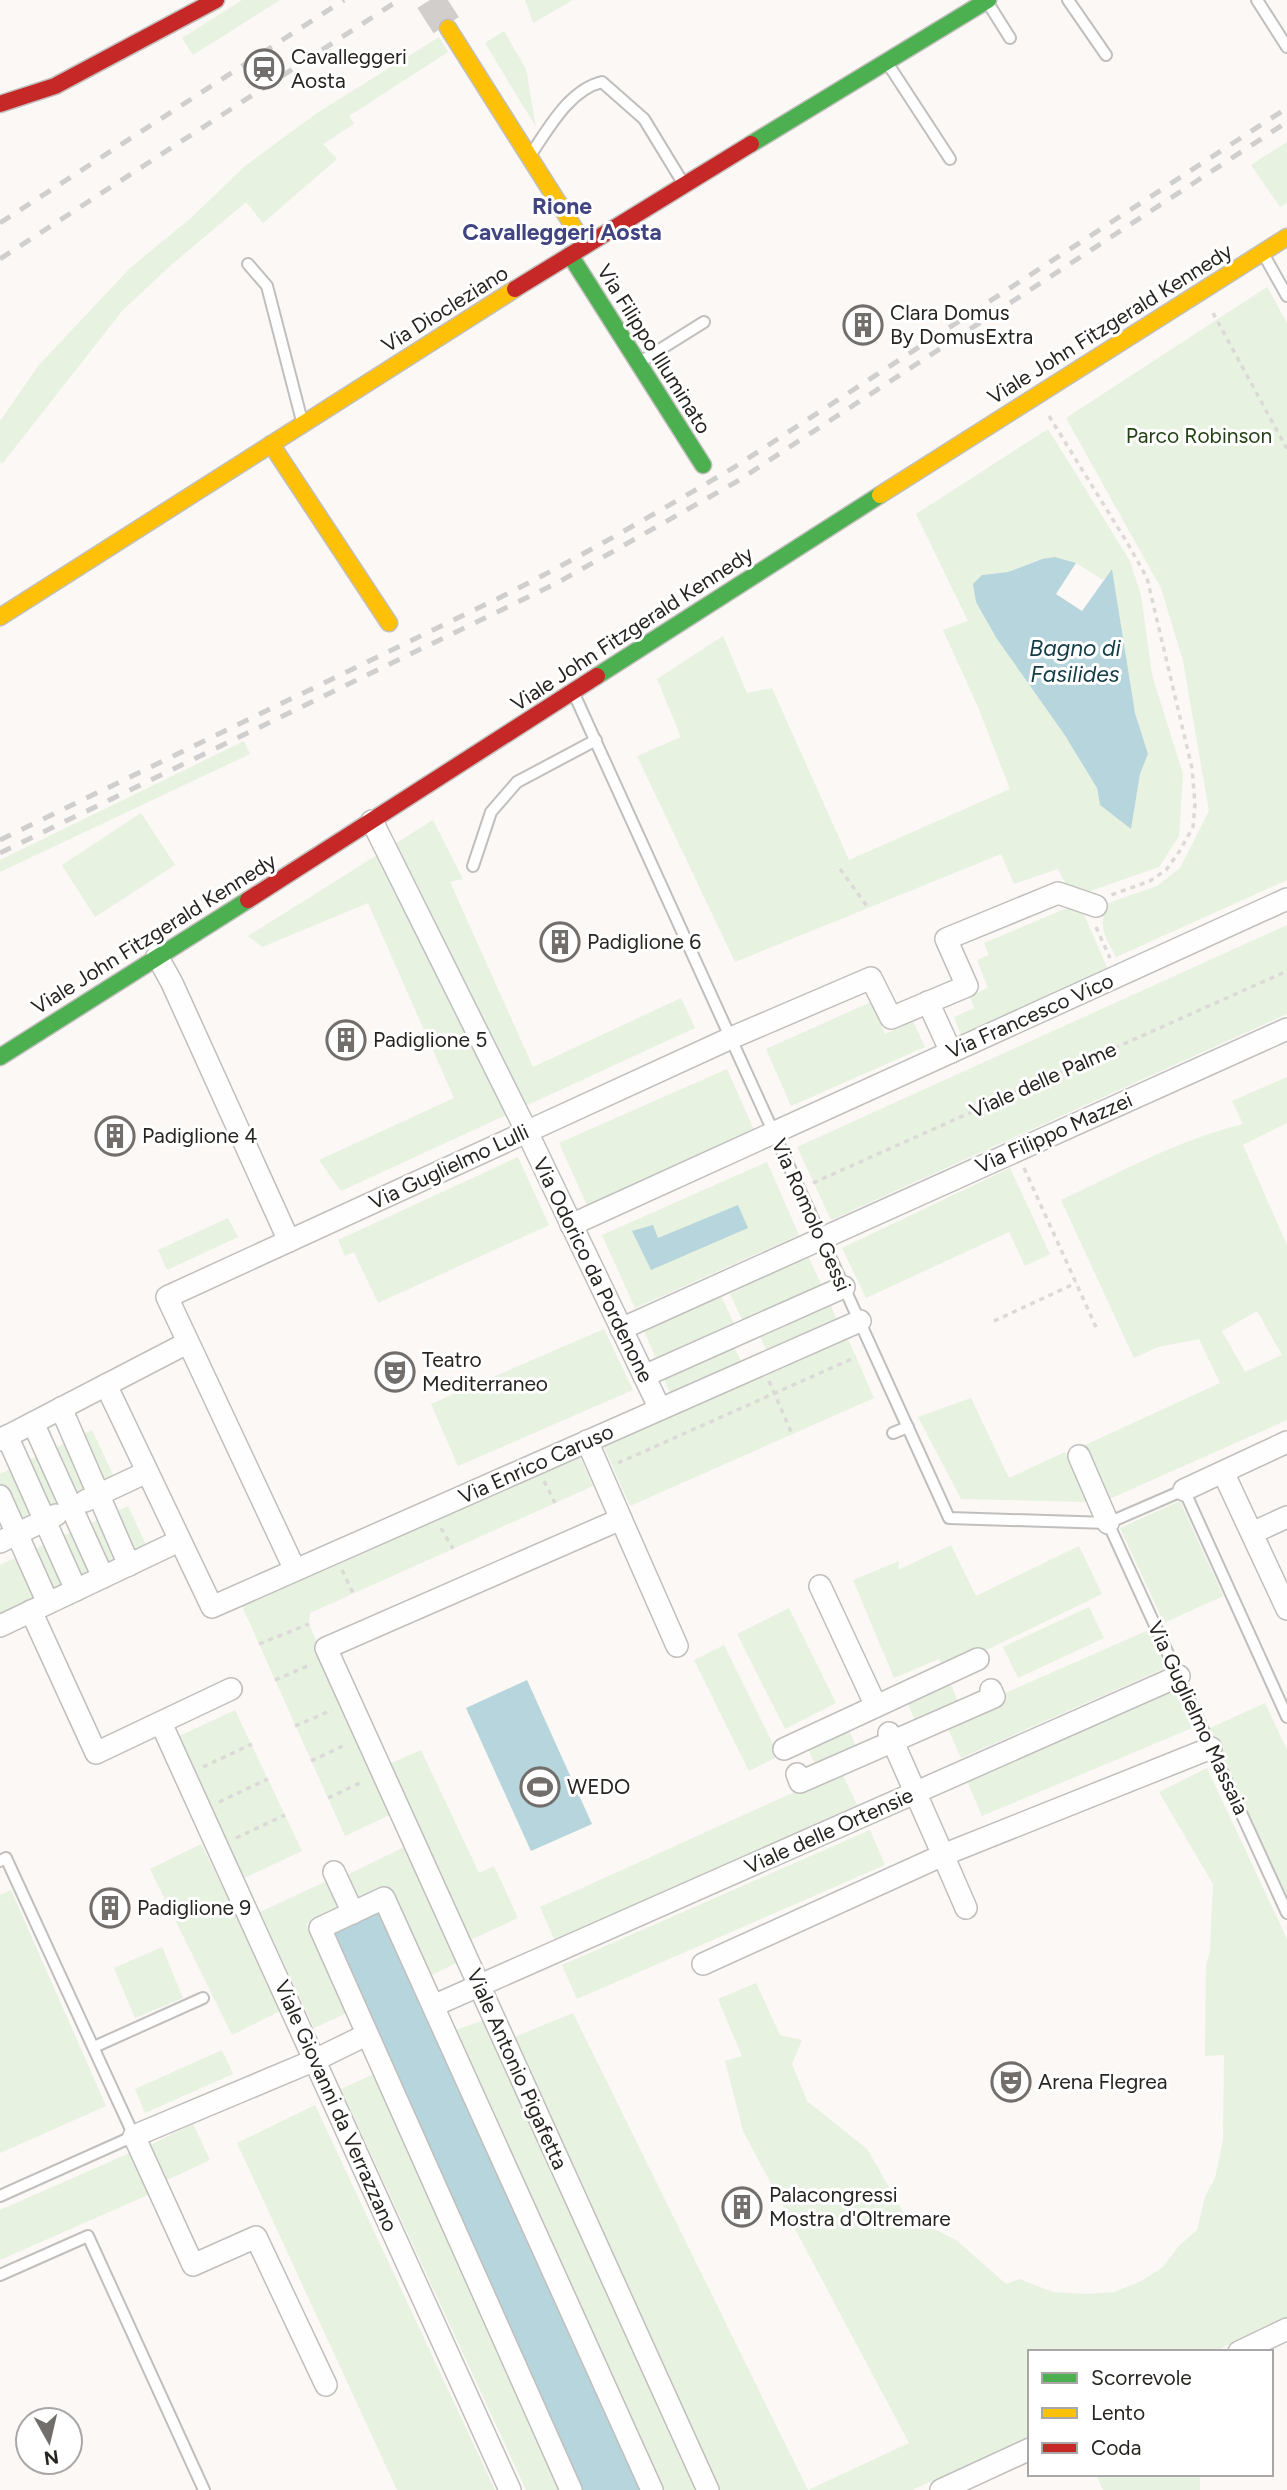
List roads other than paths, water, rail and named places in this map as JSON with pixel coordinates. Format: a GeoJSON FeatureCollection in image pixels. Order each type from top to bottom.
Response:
{"type":"FeatureCollection","features":[{"type":"Feature","properties":{"kind":"street"},"geometry":{"type":"LineString","coordinates":[[0,104],[55,86],[216,0]]}},
{"type":"Feature","properties":{"kind":"street","name":"Via Diocleziano"},"geometry":{"type":"LineString","coordinates":[[0,617],[585,245],[988,0]]}},
{"type":"Feature","properties":{"kind":"street"},"geometry":{"type":"LineString","coordinates":[[449,28],[585,245]]}},
{"type":"Feature","properties":{"kind":"street","name":"Viale John Fitzgerald Kennedy"},"geometry":{"type":"LineString","coordinates":[[0,1057],[1287,237]]}},
{"type":"Feature","properties":{"kind":"street","name":"Via Filippo Illuminato"},"geometry":{"type":"LineString","coordinates":[[570,255],[703,465]]}},
{"type":"Feature","properties":{"kind":"street"},"geometry":{"type":"LineString","coordinates":[[271,444],[389,623]]}},
{"type":"Feature","properties":{"kind":"street","name":"Via Odorico da Pordenone"},"geometry":{"type":"LineString","coordinates":[[372,821],[527,1132],[660,1409]]}},
{"type":"Feature","properties":{"kind":"street"},"geometry":{"type":"LineString","coordinates":[[951,1052],[928,1002],[967,986],[946,939],[1058,892],[1096,906]]}},
{"type":"Feature","properties":{"kind":"street","name":"Via Francesco Vico"},"geometry":{"type":"LineString","coordinates":[[571,1225],[1287,899]]}},
{"type":"Feature","properties":{"kind":"street"},"geometry":{"type":"LineString","coordinates":[[157,956],[289,1241]]}},
{"type":"Feature","properties":{"kind":"street","name":"Via Guglielmo Lulli"},"geometry":{"type":"LineString","coordinates":[[187,1343],[167,1297],[731,1038],[872,978],[891,1018],[928,1002]]}},
{"type":"Feature","properties":{"kind":"street","name":"Via Filippo Mazzei"},"geometry":{"type":"LineString","coordinates":[[621,1329],[1287,1030]]}},
{"type":"Feature","properties":{"kind":"street"},"geometry":{"type":"LineString","coordinates":[[644,1376],[844,1287]]}},
{"type":"Feature","properties":{"kind":"street","name":"Via Enrico Caruso"},"geometry":{"type":"LineString","coordinates":[[179,1541],[212,1607],[860,1321]]}},
{"type":"Feature","properties":{"kind":"street"},"geometry":{"type":"LineString","coordinates":[[76,1590],[4,1438],[187,1343],[295,1570]]}},
{"type":"Feature","properties":{"kind":"street"},"geometry":{"type":"LineString","coordinates":[[0,1626],[179,1541],[106,1385]]}},
{"type":"Feature","properties":{"kind":"street"},"geometry":{"type":"LineString","coordinates":[[61,1409],[130,1565]]}},
{"type":"Feature","properties":{"kind":"street"},"geometry":{"type":"LineString","coordinates":[[33,1423],[103,1577]]}},
{"type":"Feature","properties":{"kind":"street"},"geometry":{"type":"LineString","coordinates":[[587,1441],[677,1646]]}},
{"type":"Feature","properties":{"kind":"street"},"geometry":{"type":"LineString","coordinates":[[1184,1490],[1287,1442]]}},
{"type":"Feature","properties":{"kind":"street"},"geometry":{"type":"LineString","coordinates":[[1079,1456],[1108,1523]]}},
{"type":"Feature","properties":{"kind":"street"},"geometry":{"type":"LineString","coordinates":[[9,1538],[147,1472]]}},
{"type":"Feature","properties":{"kind":"street"},"geometry":{"type":"LineString","coordinates":[[1223,1472],[1287,1609]]}},
{"type":"Feature","properties":{"kind":"street"},"geometry":{"type":"LineString","coordinates":[[0,1496],[9,1538],[40,1607],[96,1754],[231,1689]]}},
{"type":"Feature","properties":{"kind":"street"},"geometry":{"type":"LineString","coordinates":[[1252,1533],[1287,1517]]}},
{"type":"Feature","properties":{"kind":"street","name":"Viale Antonio Pigafetta"},"geometry":{"type":"LineString","coordinates":[[621,1519],[325,1653],[708,2490]]}},
{"type":"Feature","properties":{"kind":"street"},"geometry":{"type":"LineString","coordinates":[[820,1586],[967,1908]]}},
{"type":"Feature","properties":{"kind":"street"},"geometry":{"type":"LineString","coordinates":[[884,1723],[800,1782],[791,1762],[884,1723],[984,1674],[994,1697],[884,1723]]}},
{"type":"Feature","properties":{"kind":"street","name":"Viale delle Ortensie"},"geometry":{"type":"LineString","coordinates":[[433,2006],[1179,1676]]}},
{"type":"Feature","properties":{"kind":"street","name":"Viale Giovanni da Verrazzano"},"geometry":{"type":"LineString","coordinates":[[161,1723],[510,2490]]}},
{"type":"Feature","properties":{"kind":"street"},"geometry":{"type":"LineString","coordinates":[[703,1965],[943,1855],[1211,1748]]}},
{"type":"Feature","properties":{"kind":"street"},"geometry":{"type":"LineString","coordinates":[[334,1872],[353,1913]]}},
{"type":"Feature","properties":{"kind":"street"},"geometry":{"type":"LineString","coordinates":[[570,2490],[320,1928],[384,1898],[652,2490]]}},
{"type":"Feature","properties":{"kind":"street"},"geometry":{"type":"LineString","coordinates":[[326,2385],[256,2237],[193,2265],[134,2137],[366,2035]]}},
{"type":"Feature","properties":{"kind":"street"},"geometry":{"type":"LineString","coordinates":[[1243,2350],[1287,2329]]}},
{"type":"Feature","properties":{"kind":"street"},"geometry":{"type":"LineString","coordinates":[[942,2490],[1028,2450]]}},
{"type":"Feature","properties":{"kind":"lane"},"geometry":{"type":"LineString","coordinates":[[988,0],[1010,38]]}},
{"type":"Feature","properties":{"kind":"lane"},"geometry":{"type":"LineString","coordinates":[[1068,0],[1106,55]]}},
{"type":"Feature","properties":{"kind":"lane"},"geometry":{"type":"LineString","coordinates":[[1257,0],[1287,47]]}},
{"type":"Feature","properties":{"kind":"lane"},"geometry":{"type":"LineString","coordinates":[[886,62],[950,159]]}},
{"type":"Feature","properties":{"kind":"lane"},"geometry":{"type":"LineString","coordinates":[[529,156],[562,109],[589,85],[602,82],[644,119],[685,185]]}},
{"type":"Feature","properties":{"kind":"lane"},"geometry":{"type":"LineString","coordinates":[[1262,252],[1287,296]]}},
{"type":"Feature","properties":{"kind":"lane"},"geometry":{"type":"LineString","coordinates":[[248,264],[267,286],[303,424]]}},
{"type":"Feature","properties":{"kind":"lane"},"geometry":{"type":"LineString","coordinates":[[637,363],[705,321]]}},
{"type":"Feature","properties":{"kind":"lane","name":"Via Romolo Gessi"},"geometry":{"type":"LineString","coordinates":[[574,692],[583,718],[596,740],[949,1518],[1108,1523],[1184,1490]]}},
{"type":"Feature","properties":{"kind":"lane"},"geometry":{"type":"LineString","coordinates":[[473,866],[491,812],[517,782],[596,740]]}},
{"type":"Feature","properties":{"kind":"lane"},"geometry":{"type":"LineString","coordinates":[[893,1433],[908,1427]]}},
{"type":"Feature","properties":{"kind":"lane"},"geometry":{"type":"LineString","coordinates":[[1184,1490],[1287,1717]]}},
{"type":"Feature","properties":{"kind":"lane","name":"Via Guglielmo Massaia"},"geometry":{"type":"LineString","coordinates":[[1108,1523],[1287,1913]]}},
{"type":"Feature","properties":{"kind":"lane"},"geometry":{"type":"LineString","coordinates":[[0,1861],[6,1858],[134,2137],[0,2196]]}},
{"type":"Feature","properties":{"kind":"lane"},"geometry":{"type":"LineString","coordinates":[[94,2047],[203,1998]]}},
{"type":"Feature","properties":{"kind":"lane"},"geometry":{"type":"LineString","coordinates":[[0,2275],[88,2236],[205,2490]]}},
{"type":"Feature","properties":{"kind":"water","name":"Bagno di Fasilides"},"geometry":{"type":"Polygon","coordinates":[[[1055,557],[1076,563],[1056,594],[1082,611],[1112,569],[1135,713],[1148,754],[1140,774],[1131,829],[1100,805],[1097,788],[1064,734],[997,639],[976,602],[973,584],[982,575],[1008,572],[1055,557]]]}},
{"type":"Feature","properties":{"kind":"water"},"geometry":{"type":"Polygon","coordinates":[[[738,1205],[748,1228],[651,1270],[632,1231],[653,1225],[658,1238],[738,1205]]]}},
{"type":"Feature","properties":{"kind":"water"},"geometry":{"type":"Polygon","coordinates":[[[527,1680],[592,1824],[531,1851],[466,1708],[527,1680]]]}},
{"type":"Feature","properties":{"kind":"water"},"geometry":{"type":"Polygon","coordinates":[[[381,1909],[643,2490],[577,2490],[330,1934],[381,1909]]]}},
{"type":"Feature","properties":{"kind":"tunnel"},"geometry":{"type":"LineString","coordinates":[[430,0],[448,28]]}},
{"type":"Feature","properties":{"kind":"railway"},"geometry":{"type":"LineString","coordinates":[[0,223],[344,0]]}},
{"type":"Feature","properties":{"kind":"railway"},"geometry":{"type":"LineString","coordinates":[[0,259],[399,0]]}},
{"type":"Feature","properties":{"kind":"railway"},"geometry":{"type":"LineString","coordinates":[[0,840],[499,598],[646,518],[733,468],[1287,108]]}},
{"type":"Feature","properties":{"kind":"railway"},"geometry":{"type":"LineString","coordinates":[[0,853],[557,583],[736,482],[1287,122]]}},
{"type":"Feature","properties":{"kind":"place","name":"Cavalleggeri Aosta"},"geometry":{"type":"Point","coordinates":[264,69]}},
{"type":"Feature","properties":{"kind":"place","name":"Clara Domus By DomusExtra"},"geometry":{"type":"Point","coordinates":[863,325]}},
{"type":"Feature","properties":{"kind":"place","name":"Padiglione 6"},"geometry":{"type":"Point","coordinates":[560,942]}},
{"type":"Feature","properties":{"kind":"place","name":"Padiglione 5"},"geometry":{"type":"Point","coordinates":[346,1040]}},
{"type":"Feature","properties":{"kind":"place","name":"Padiglione 4"},"geometry":{"type":"Point","coordinates":[115,1136]}},
{"type":"Feature","properties":{"kind":"place","name":"Teatro Mediterraneo"},"geometry":{"type":"Point","coordinates":[395,1372]}},
{"type":"Feature","properties":{"kind":"place","name":"WEDO"},"geometry":{"type":"Point","coordinates":[540,1787]}},
{"type":"Feature","properties":{"kind":"place","name":"Padiglione 9"},"geometry":{"type":"Point","coordinates":[110,1908]}},
{"type":"Feature","properties":{"kind":"place","name":"Arena Flegrea"},"geometry":{"type":"Point","coordinates":[1011,2082]}},
{"type":"Feature","properties":{"kind":"place","name":"Palacongressi Mostra d'Oltremare"},"geometry":{"type":"Point","coordinates":[742,2207]}},
{"type":"Feature","properties":{"kind":"district","name":"Rione Cavalleggeri Aosta"},"geometry":{"type":"Point","coordinates":[562,219]}},
{"type":"Feature","properties":{"kind":"park label","name":"Parco Robinson"},"geometry":{"type":"Point","coordinates":[1199,436]}}]}
